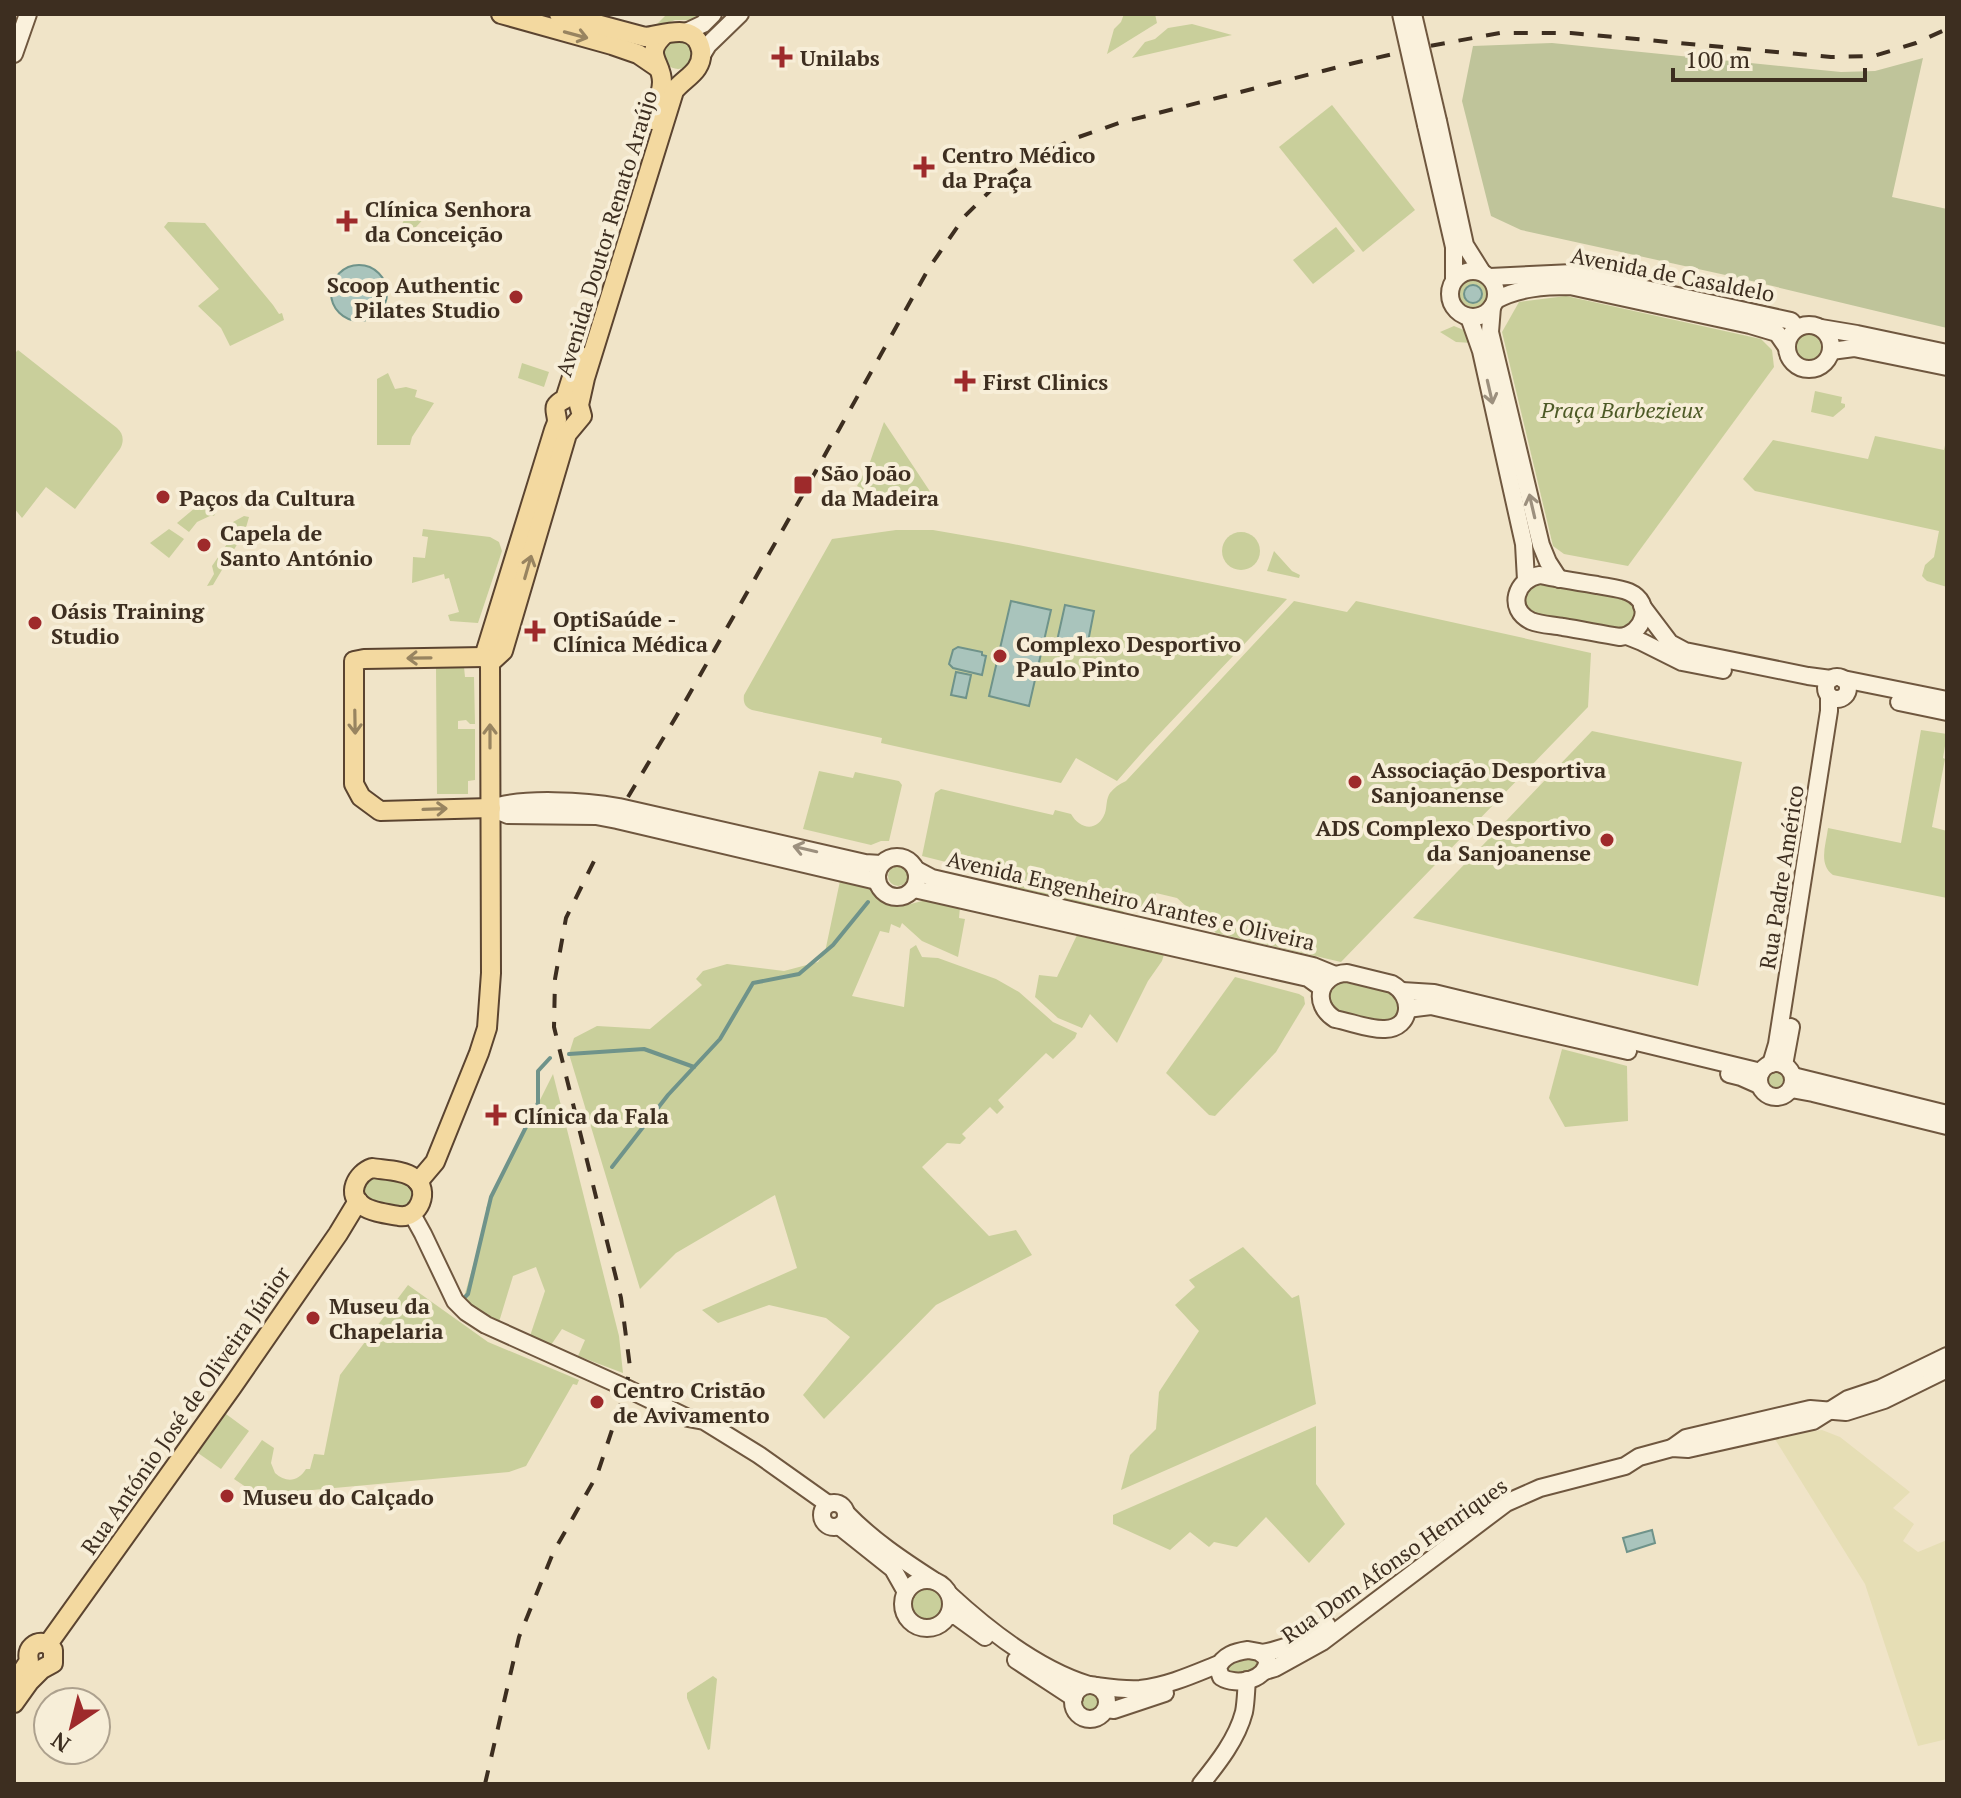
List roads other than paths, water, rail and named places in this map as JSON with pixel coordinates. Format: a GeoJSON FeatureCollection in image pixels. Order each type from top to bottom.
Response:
{"type":"FeatureCollection","features":[{"type":"Feature","properties":{"kind":"main road"},"geometry":{"type":"LineString","coordinates":[[501,14],[638,54],[658,69]]}},
{"type":"Feature","properties":{"kind":"main road"},"geometry":{"type":"LineString","coordinates":[[559,14],[645,37],[686,32],[699,43],[702,55]]}},
{"type":"Feature","properties":{"kind":"main road","name":"Avenida Doutor Renato Araújo"},"geometry":{"type":"LineString","coordinates":[[572,402],[661,87],[662,80],[654,56],[658,40],[665,34]]}},
{"type":"Feature","properties":{"kind":"main road","name":"Avenida Doutor Renato Araújo"},"geometry":{"type":"LineString","coordinates":[[572,402],[585,378],[674,91],[693,74],[700,65],[702,55]]}},
{"type":"Feature","properties":{"kind":"main road","name":"Avenida Doutor Renato Araújo"},"geometry":{"type":"LineString","coordinates":[[658,69],[672,78],[685,78]]}},
{"type":"Feature","properties":{"kind":"main road","name":"Avenida Doutor Renato Araújo"},"geometry":{"type":"LineString","coordinates":[[418,1182],[435,1162],[487,1028],[491,973],[491,808],[487,660],[565,423],[554,414],[555,407],[559,402],[572,402]]}},
{"type":"Feature","properties":{"kind":"main road","name":"Avenida Engenheiro Arantes e Oliveira"},"geometry":{"type":"LineString","coordinates":[[487,660],[354,661],[354,784],[361,797],[380,811],[491,808]]}},
{"type":"Feature","properties":{"kind":"main road","name":"Rua António José de Oliveira Júnior"},"geometry":{"type":"LineString","coordinates":[[14,1684],[35,1665],[50,1666],[54,1659],[53,1650],[48,1644],[338,1234],[358,1201],[356,1180],[369,1168],[409,1175],[418,1182]]}},
{"type":"Feature","properties":{"kind":"main road"},"geometry":{"type":"LineString","coordinates":[[358,1201],[365,1208],[399,1216],[412,1214],[422,1197],[418,1182]]}},
{"type":"Feature","properties":{"kind":"main road","name":"Rua António José de Oliveira Júnior"},"geometry":{"type":"LineString","coordinates":[[14,1703],[29,1682],[35,1665]]}},
{"type":"Feature","properties":{"kind":"street"},"geometry":{"type":"LineString","coordinates":[[14,54],[28,14]]}},
{"type":"Feature","properties":{"kind":"street"},"geometry":{"type":"LineString","coordinates":[[686,32],[703,24],[713,14]]}},
{"type":"Feature","properties":{"kind":"street","name":"Avenida Doutor Renato Araújo"},"geometry":{"type":"LineString","coordinates":[[702,55],[740,14]]}},
{"type":"Feature","properties":{"kind":"street"},"geometry":{"type":"LineString","coordinates":[[1401,14],[1465,245],[1496,288],[1490,332],[1541,545],[1559,579]]}},
{"type":"Feature","properties":{"kind":"street"},"geometry":{"type":"LineString","coordinates":[[1413,14],[1454,247],[1451,300],[1459,312],[1469,317],[1482,315],[1494,304]]}},
{"type":"Feature","properties":{"kind":"street"},"geometry":{"type":"LineString","coordinates":[[1454,280],[1467,271],[1486,275]]}},
{"type":"Feature","properties":{"kind":"street","name":"Avenida de Casaldelo"},"geometry":{"type":"LineString","coordinates":[[1486,275],[1573,273],[1791,321],[1797,328]]}},
{"type":"Feature","properties":{"kind":"street","name":"Avenida de Casaldelo"},"geometry":{"type":"LineString","coordinates":[[1494,304],[1506,295],[1522,290],[1570,286],[1777,333],[1786,346],[1789,358],[1804,369],[1824,363],[1831,351],[1854,348],[1947,367]]}},
{"type":"Feature","properties":{"kind":"street"},"geometry":{"type":"LineString","coordinates":[[1469,317],[1481,351],[1524,544],[1526,580]]}},
{"type":"Feature","properties":{"kind":"street","name":"Avenida de Casaldelo"},"geometry":{"type":"LineString","coordinates":[[1786,346],[1797,328],[1809,325],[1947,353]]}},
{"type":"Feature","properties":{"kind":"street"},"geometry":{"type":"LineString","coordinates":[[1821,328],[1829,338],[1831,351]]}},
{"type":"Feature","properties":{"kind":"street"},"geometry":{"type":"LineString","coordinates":[[1642,606],[1642,621],[1634,633],[1620,637],[1534,622],[1521,613],[1517,599],[1521,585],[1540,575],[1627,591],[1639,599],[1670,643],[1685,651],[1808,676],[1836,689],[1947,700]]}},
{"type":"Feature","properties":{"kind":"street"},"geometry":{"type":"LineString","coordinates":[[1627,636],[1682,662],[1947,712]]}},
{"type":"Feature","properties":{"kind":"street","name":"Rua Padre Américo"},"geometry":{"type":"LineString","coordinates":[[1777,1075],[1809,882],[1836,689]]}},
{"type":"Feature","properties":{"kind":"street","name":"Avenida Engenheiro Arantes e Oliveira"},"geometry":{"type":"LineString","coordinates":[[491,808],[508,815],[585,816],[617,820],[879,873]]}},
{"type":"Feature","properties":{"kind":"street","name":"Avenida Engenheiro Arantes e Oliveira"},"geometry":{"type":"LineString","coordinates":[[879,873],[891,858],[903,857],[932,878],[1313,966],[1335,975]]}},
{"type":"Feature","properties":{"kind":"street","name":"Avenida Engenheiro Arantes e Oliveira"},"geometry":{"type":"LineString","coordinates":[[879,873],[884,893],[903,897],[914,889],[918,880],[917,870]]}},
{"type":"Feature","properties":{"kind":"street","name":"Avenida Engenheiro Arantes e Oliveira"},"geometry":{"type":"LineString","coordinates":[[914,889],[1308,978],[1322,988],[1335,975],[1347,973],[1392,984],[1402,991],[1434,993],[1947,1114]]}},
{"type":"Feature","properties":{"kind":"street"},"geometry":{"type":"LineString","coordinates":[[1322,988],[1321,1000],[1330,1016],[1381,1030],[1393,1028],[1403,1020],[1407,1009],[1402,991]]}},
{"type":"Feature","properties":{"kind":"street","name":"Avenida Engenheiro Arantes e Oliveira"},"geometry":{"type":"LineString","coordinates":[[1407,1009],[1431,1006],[1741,1077],[1777,1075],[1813,1093],[1947,1126]]}},
{"type":"Feature","properties":{"kind":"street","name":"Rua Dom Afonso Henriques"},"geometry":{"type":"LineString","coordinates":[[412,1214],[448,1290],[466,1312],[486,1325],[688,1418],[698,1429],[825,1508],[822,1519],[827,1525],[835,1527],[842,1520]]}},
{"type":"Feature","properties":{"kind":"street","name":"Rua Dom Afonso Henriques"},"geometry":{"type":"LineString","coordinates":[[1247,1680],[1322,1642],[1506,1503],[1540,1488],[1625,1466],[1639,1457],[1672,1448],[1688,1449],[1813,1421],[1848,1399],[1881,1388],[1947,1356]]}},
{"type":"Feature","properties":{"kind":"street","name":"Rua Dom Afonso Henriques"},"geometry":{"type":"LineString","coordinates":[[1828,1412],[1846,1412],[1884,1400],[1947,1369]]}},
{"type":"Feature","properties":{"kind":"street","name":"Rua Dom Afonso Henriques"},"geometry":{"type":"LineString","coordinates":[[842,1520],[893,1569],[906,1592],[904,1612],[907,1618],[925,1628],[938,1626],[949,1616],[956,1616],[1074,1698],[1075,1709],[1084,1718],[1094,1718],[1106,1709],[1114,1710],[1219,1669],[1227,1656],[1253,1650],[1262,1653],[1276,1650],[1315,1634],[1501,1496],[1532,1480],[1622,1456],[1639,1457]]}},
{"type":"Feature","properties":{"kind":"street","name":"Rua Dom Afonso Henriques"},"geometry":{"type":"LineString","coordinates":[[842,1520],[861,1528],[891,1552],[944,1586],[950,1595],[1032,1658],[1072,1680],[1123,1689],[1142,1689],[1219,1669]]}},
{"type":"Feature","properties":{"kind":"street"},"geometry":{"type":"LineString","coordinates":[[906,1592],[921,1580],[933,1580]]}},
{"type":"Feature","properties":{"kind":"street"},"geometry":{"type":"LineString","coordinates":[[949,1616],[952,1606],[950,1595]]}},
{"type":"Feature","properties":{"kind":"street","name":"Rua Dom Afonso Henriques"},"geometry":{"type":"LineString","coordinates":[[1262,1653],[1268,1661],[1265,1671]]}},
{"type":"Feature","properties":{"kind":"street"},"geometry":{"type":"LineString","coordinates":[[1201,1784],[1220,1761],[1244,1713],[1247,1680],[1229,1681],[1219,1669]]}},
{"type":"Feature","properties":{"kind":"street"},"geometry":{"type":"LineString","coordinates":[[1074,1698],[1077,1691],[1092,1685],[1102,1689],[1106,1695],[1106,1709]]}},
{"type":"Feature","properties":{"kind":"water"},"geometry":{"type":"Polygon","coordinates":[[[359,265],[379,273],[387,293],[379,313],[359,321],[339,313],[331,293],[339,273],[359,265]]]}},
{"type":"Feature","properties":{"kind":"water"},"geometry":{"type":"Polygon","coordinates":[[[1469,285],[1477,285],[1482,294],[1480,301],[1469,303],[1464,298],[1464,290],[1469,285]]]}},
{"type":"Feature","properties":{"kind":"water"},"geometry":{"type":"Polygon","coordinates":[[[1011,601],[1051,610],[1029,706],[989,696],[1011,601]]]}},
{"type":"Feature","properties":{"kind":"water"},"geometry":{"type":"Polygon","coordinates":[[[1065,605],[1094,611],[1087,647],[1057,641],[1065,605]]]}},
{"type":"Feature","properties":{"kind":"water"},"geometry":{"type":"Polygon","coordinates":[[[958,647],[982,652],[986,656],[982,675],[953,668],[949,664],[953,650],[958,647]]]}},
{"type":"Feature","properties":{"kind":"water"},"geometry":{"type":"Polygon","coordinates":[[[956,672],[971,675],[966,698],[951,695],[956,672]]]}},
{"type":"Feature","properties":{"kind":"water"},"geometry":{"type":"Polygon","coordinates":[[[1652,1530],[1655,1543],[1627,1552],[1623,1538],[1652,1530]]]}},
{"type":"Feature","properties":{"kind":"waterway"},"geometry":{"type":"LineString","coordinates":[[612,1167],[668,1095],[720,1039],[753,983],[799,974],[833,945],[868,902]]}},
{"type":"Feature","properties":{"kind":"waterway"},"geometry":{"type":"LineString","coordinates":[[569,1054],[644,1049],[694,1067]]}},
{"type":"Feature","properties":{"kind":"waterway"},"geometry":{"type":"LineString","coordinates":[[464,1298],[468,1294],[491,1197],[538,1103],[538,1071],[550,1058]]}},
{"type":"Feature","properties":{"kind":"railway"},"geometry":{"type":"LineString","coordinates":[[628,797],[686,700],[929,268],[965,216],[998,183],[1028,161],[1073,139],[1119,123],[1354,63],[1500,33],[1571,33],[1831,57],[1874,56],[1947,29]]}},
{"type":"Feature","properties":{"kind":"railway"},"geometry":{"type":"LineString","coordinates":[[485,1784],[519,1637],[553,1553],[597,1475],[630,1367],[621,1298],[554,1027],[555,979],[566,918],[599,851]]}},
{"type":"Feature","properties":{"kind":"place","name":"Unilabs"},"geometry":{"type":"Point","coordinates":[782,57]}},
{"type":"Feature","properties":{"kind":"place","name":"Centro Médico da Praça"},"geometry":{"type":"Point","coordinates":[924,167]}},
{"type":"Feature","properties":{"kind":"place","name":"Clínica Senhora da Conceição"},"geometry":{"type":"Point","coordinates":[347,221]}},
{"type":"Feature","properties":{"kind":"place","name":"Scoop Authentic Pilates Studio"},"geometry":{"type":"Point","coordinates":[516,297]}},
{"type":"Feature","properties":{"kind":"place","name":"First Clinics"},"geometry":{"type":"Point","coordinates":[965,381]}},
{"type":"Feature","properties":{"kind":"place","name":"São João da Madeira"},"geometry":{"type":"Point","coordinates":[803,485]}},
{"type":"Feature","properties":{"kind":"place","name":"Paços da Cultura"},"geometry":{"type":"Point","coordinates":[163,497]}},
{"type":"Feature","properties":{"kind":"place","name":"Capela de Santo António"},"geometry":{"type":"Point","coordinates":[204,545]}},
{"type":"Feature","properties":{"kind":"place","name":"Oásis Training Studio"},"geometry":{"type":"Point","coordinates":[35,623]}},
{"type":"Feature","properties":{"kind":"place","name":"OptiSaúde - Clínica Médica"},"geometry":{"type":"Point","coordinates":[535,631]}},
{"type":"Feature","properties":{"kind":"place","name":"Complexo Desportivo Paulo Pinto"},"geometry":{"type":"Point","coordinates":[1000,656]}},
{"type":"Feature","properties":{"kind":"place","name":"Associação Desportiva Sanjoanense"},"geometry":{"type":"Point","coordinates":[1355,782]}},
{"type":"Feature","properties":{"kind":"place","name":"ADS Complexo Desportivo da Sanjoanense"},"geometry":{"type":"Point","coordinates":[1607,840]}},
{"type":"Feature","properties":{"kind":"place","name":"Clínica da Fala"},"geometry":{"type":"Point","coordinates":[496,1115]}},
{"type":"Feature","properties":{"kind":"place","name":"Museu da Chapelaria"},"geometry":{"type":"Point","coordinates":[313,1318]}},
{"type":"Feature","properties":{"kind":"place","name":"Centro Cristão de Avivamento"},"geometry":{"type":"Point","coordinates":[597,1402]}},
{"type":"Feature","properties":{"kind":"place","name":"Museu do Calçado"},"geometry":{"type":"Point","coordinates":[227,1496]}},
{"type":"Feature","properties":{"kind":"park label","name":"Praça Barbezieux"},"geometry":{"type":"Point","coordinates":[1622,409]}}]}
